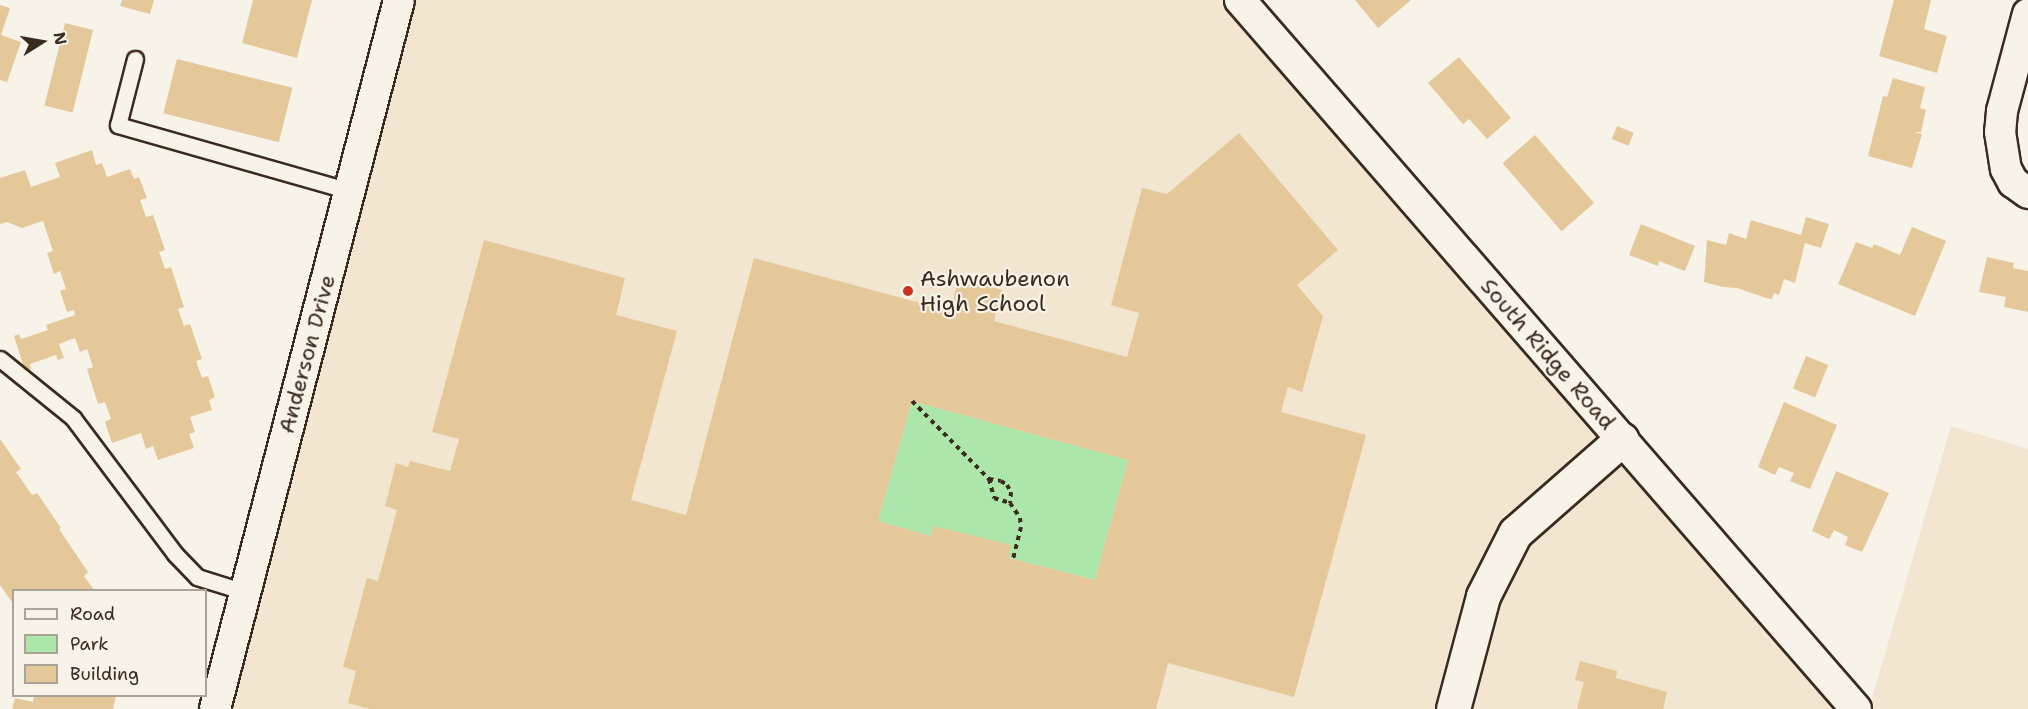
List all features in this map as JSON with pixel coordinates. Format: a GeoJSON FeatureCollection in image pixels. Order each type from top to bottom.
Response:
{"type":"FeatureCollection","features":[{"type":"Feature","properties":{"kind":"street","name":"Anderson Drive"},"geometry":{"type":"LineString","coordinates":[[218,708],[245,592],[399,0]]}},
{"type":"Feature","properties":{"kind":"street","name":"South Ridge Road"},"geometry":{"type":"LineString","coordinates":[[1242,1],[1856,709]]}},
{"type":"Feature","properties":{"kind":"street"},"geometry":{"type":"LineString","coordinates":[[2028,14],[2002,111],[2000,132],[2006,169],[2013,182],[2028,193]]}},
{"type":"Feature","properties":{"kind":"street"},"geometry":{"type":"LineString","coordinates":[[1453,709],[1483,596],[1515,532],[1622,440]]}},
{"type":"Feature","properties":{"kind":"lane"},"geometry":{"type":"LineString","coordinates":[[135,59],[118,125],[350,191]]}},
{"type":"Feature","properties":{"kind":"lane"},"geometry":{"type":"LineString","coordinates":[[0,359],[73,418],[175,555],[197,578],[245,592]]}},
{"type":"Feature","properties":{"kind":"path"},"geometry":{"type":"LineString","coordinates":[[912,401],[989,479],[994,498],[1010,502]]}},
{"type":"Feature","properties":{"kind":"path"},"geometry":{"type":"LineString","coordinates":[[989,479],[1001,481],[1007,485],[1011,492],[1010,502],[1020,518],[1021,527],[1012,559]]}},
{"type":"Feature","properties":{"kind":"shaded area","name":"Ashwaubenon High School"},"geometry":{"type":"Polygon","coordinates":[[[399,0],[1240,0],[1856,709],[215,709],[399,0]]]}},
{"type":"Feature","properties":{"kind":"shaded area"},"geometry":{"type":"Polygon","coordinates":[[[1951,426],[2028,449],[2028,709],[1869,709],[1951,426]]]}},
{"type":"Feature","properties":{"kind":"green space"},"geometry":{"type":"Polygon","coordinates":[[[912,401],[1128,460],[1095,580],[1009,558],[934,527],[930,536],[878,521],[912,401]]]}},
{"type":"Feature","properties":{"kind":"building"},"geometry":{"type":"Polygon","coordinates":[[[122,0],[154,0],[150,14],[120,6],[122,0]]]}},
{"type":"Feature","properties":{"kind":"building"},"geometry":{"type":"Polygon","coordinates":[[[253,0],[312,0],[297,58],[242,43],[253,0]]]}},
{"type":"Feature","properties":{"kind":"building"},"geometry":{"type":"Polygon","coordinates":[[[1355,0],[1411,0],[1378,28],[1355,0]]]}},
{"type":"Feature","properties":{"kind":"building"},"geometry":{"type":"Polygon","coordinates":[[[1894,0],[1931,0],[1924,29],[1947,36],[1937,73],[1879,56],[1894,0]]]}},
{"type":"Feature","properties":{"kind":"building"},"geometry":{"type":"Polygon","coordinates":[[[0,5],[10,8],[1,35],[21,42],[7,82],[0,80],[0,5]]]}},
{"type":"Feature","properties":{"kind":"building"},"geometry":{"type":"Polygon","coordinates":[[[65,23],[93,30],[73,112],[44,105],[65,23]]]}},
{"type":"Feature","properties":{"kind":"building"},"geometry":{"type":"Polygon","coordinates":[[[1459,57],[1511,118],[1487,139],[1469,119],[1463,124],[1428,83],[1459,57]]]}},
{"type":"Feature","properties":{"kind":"building"},"geometry":{"type":"Polygon","coordinates":[[[177,59],[292,88],[279,142],[163,113],[177,59]]]}},
{"type":"Feature","properties":{"kind":"building"},"geometry":{"type":"Polygon","coordinates":[[[1893,78],[1925,87],[1920,108],[1926,110],[1921,132],[1914,132],[1922,134],[1912,168],[1868,156],[1883,96],[1887,97],[1893,78]]]}},
{"type":"Feature","properties":{"kind":"building"},"geometry":{"type":"Polygon","coordinates":[[[1617,126],[1634,133],[1628,146],[1612,139],[1617,126]]]}},
{"type":"Feature","properties":{"kind":"building","name":"Ashwaubenon High School"},"geometry":{"type":"Polygon","coordinates":[[[1239,133],[1338,250],[1297,285],[1323,316],[1302,392],[1288,387],[1281,412],[1366,435],[1294,697],[1168,663],[1156,709],[370,709],[348,703],[356,671],[343,667],[367,578],[378,581],[397,510],[385,506],[396,463],[408,467],[410,461],[450,471],[459,439],[432,432],[484,240],[625,278],[616,315],[677,331],[631,500],[686,515],[754,258],[950,311],[959,278],[1002,290],[994,321],[1127,357],[1139,313],[1111,305],[1142,188],[1167,194],[1239,133]],[[912,401],[878,521],[930,536],[934,526],[1011,545],[1009,558],[1095,580],[1128,460],[912,401]]]}},
{"type":"Feature","properties":{"kind":"building"},"geometry":{"type":"Polygon","coordinates":[[[1535,135],[1594,203],[1562,231],[1503,163],[1535,135]]]}},
{"type":"Feature","properties":{"kind":"building"},"geometry":{"type":"Polygon","coordinates":[[[92,150],[96,165],[102,163],[107,177],[130,169],[134,179],[139,177],[147,198],[140,200],[146,217],[153,215],[165,250],[159,252],[165,269],[171,267],[184,307],[178,309],[184,326],[190,324],[202,359],[196,361],[202,378],[208,376],[215,397],[209,400],[212,410],[190,417],[195,432],[189,434],[194,448],[158,460],[153,446],[146,449],[141,433],[112,443],[105,422],[111,419],[105,402],[98,404],[87,369],[93,367],[87,349],[80,352],[75,338],[59,344],[64,358],[58,360],[56,355],[30,364],[31,369],[25,371],[14,336],[19,334],[21,339],[48,330],[46,325],[75,315],[74,310],[67,312],[60,291],[66,289],[60,271],[54,274],[47,253],[53,251],[43,221],[22,228],[7,222],[0,224],[0,178],[25,170],[31,187],[60,177],[55,163],[92,150]]]}},
{"type":"Feature","properties":{"kind":"building"},"geometry":{"type":"Polygon","coordinates":[[[1806,217],[1829,224],[1821,248],[1805,243],[1795,283],[1784,279],[1779,295],[1774,293],[1772,299],[1766,298],[1737,288],[1704,282],[1707,240],[1726,245],[1729,233],[1746,239],[1751,220],[1801,235],[1806,217]]]}},
{"type":"Feature","properties":{"kind":"building"},"geometry":{"type":"Polygon","coordinates":[[[1641,224],[1695,246],[1685,271],[1659,261],[1658,266],[1629,255],[1641,224]]]}},
{"type":"Feature","properties":{"kind":"building"},"geometry":{"type":"Polygon","coordinates":[[[1912,227],[1946,241],[1915,316],[1838,284],[1856,242],[1872,248],[1874,244],[1900,255],[1912,227]]]}},
{"type":"Feature","properties":{"kind":"building"},"geometry":{"type":"Polygon","coordinates":[[[1987,257],[2014,263],[2013,268],[2028,271],[2028,312],[2004,307],[2006,297],[1979,292],[1987,257]]]}},
{"type":"Feature","properties":{"kind":"building"},"geometry":{"type":"Polygon","coordinates":[[[1806,356],[1828,365],[1815,397],[1793,388],[1806,356]]]}},
{"type":"Feature","properties":{"kind":"building"},"geometry":{"type":"Polygon","coordinates":[[[1784,402],[1837,425],[1810,489],[1790,481],[1794,473],[1779,467],[1775,475],[1758,467],[1784,402]]]}},
{"type":"Feature","properties":{"kind":"building"},"geometry":{"type":"Polygon","coordinates":[[[0,439],[21,469],[16,472],[32,495],[37,493],[61,528],[59,529],[88,572],[84,576],[93,589],[12,589],[12,602],[0,585],[0,439]]]}},
{"type":"Feature","properties":{"kind":"building"},"geometry":{"type":"Polygon","coordinates":[[[1836,471],[1889,493],[1862,552],[1845,545],[1848,537],[1834,530],[1829,539],[1812,531],[1836,471]]]}},
{"type":"Feature","properties":{"kind":"building"},"geometry":{"type":"Polygon","coordinates":[[[1580,661],[1617,671],[1616,678],[1667,692],[1663,709],[1577,709],[1584,682],[1575,680],[1580,661]]]}},
{"type":"Feature","properties":{"kind":"building"},"geometry":{"type":"Polygon","coordinates":[[[34,697],[116,697],[113,709],[12,709],[15,698],[33,702],[34,697]]]}},
{"type":"Feature","properties":{"kind":"place","name":"Ashwaubenon High School"},"geometry":{"type":"Point","coordinates":[908,291]}}]}
